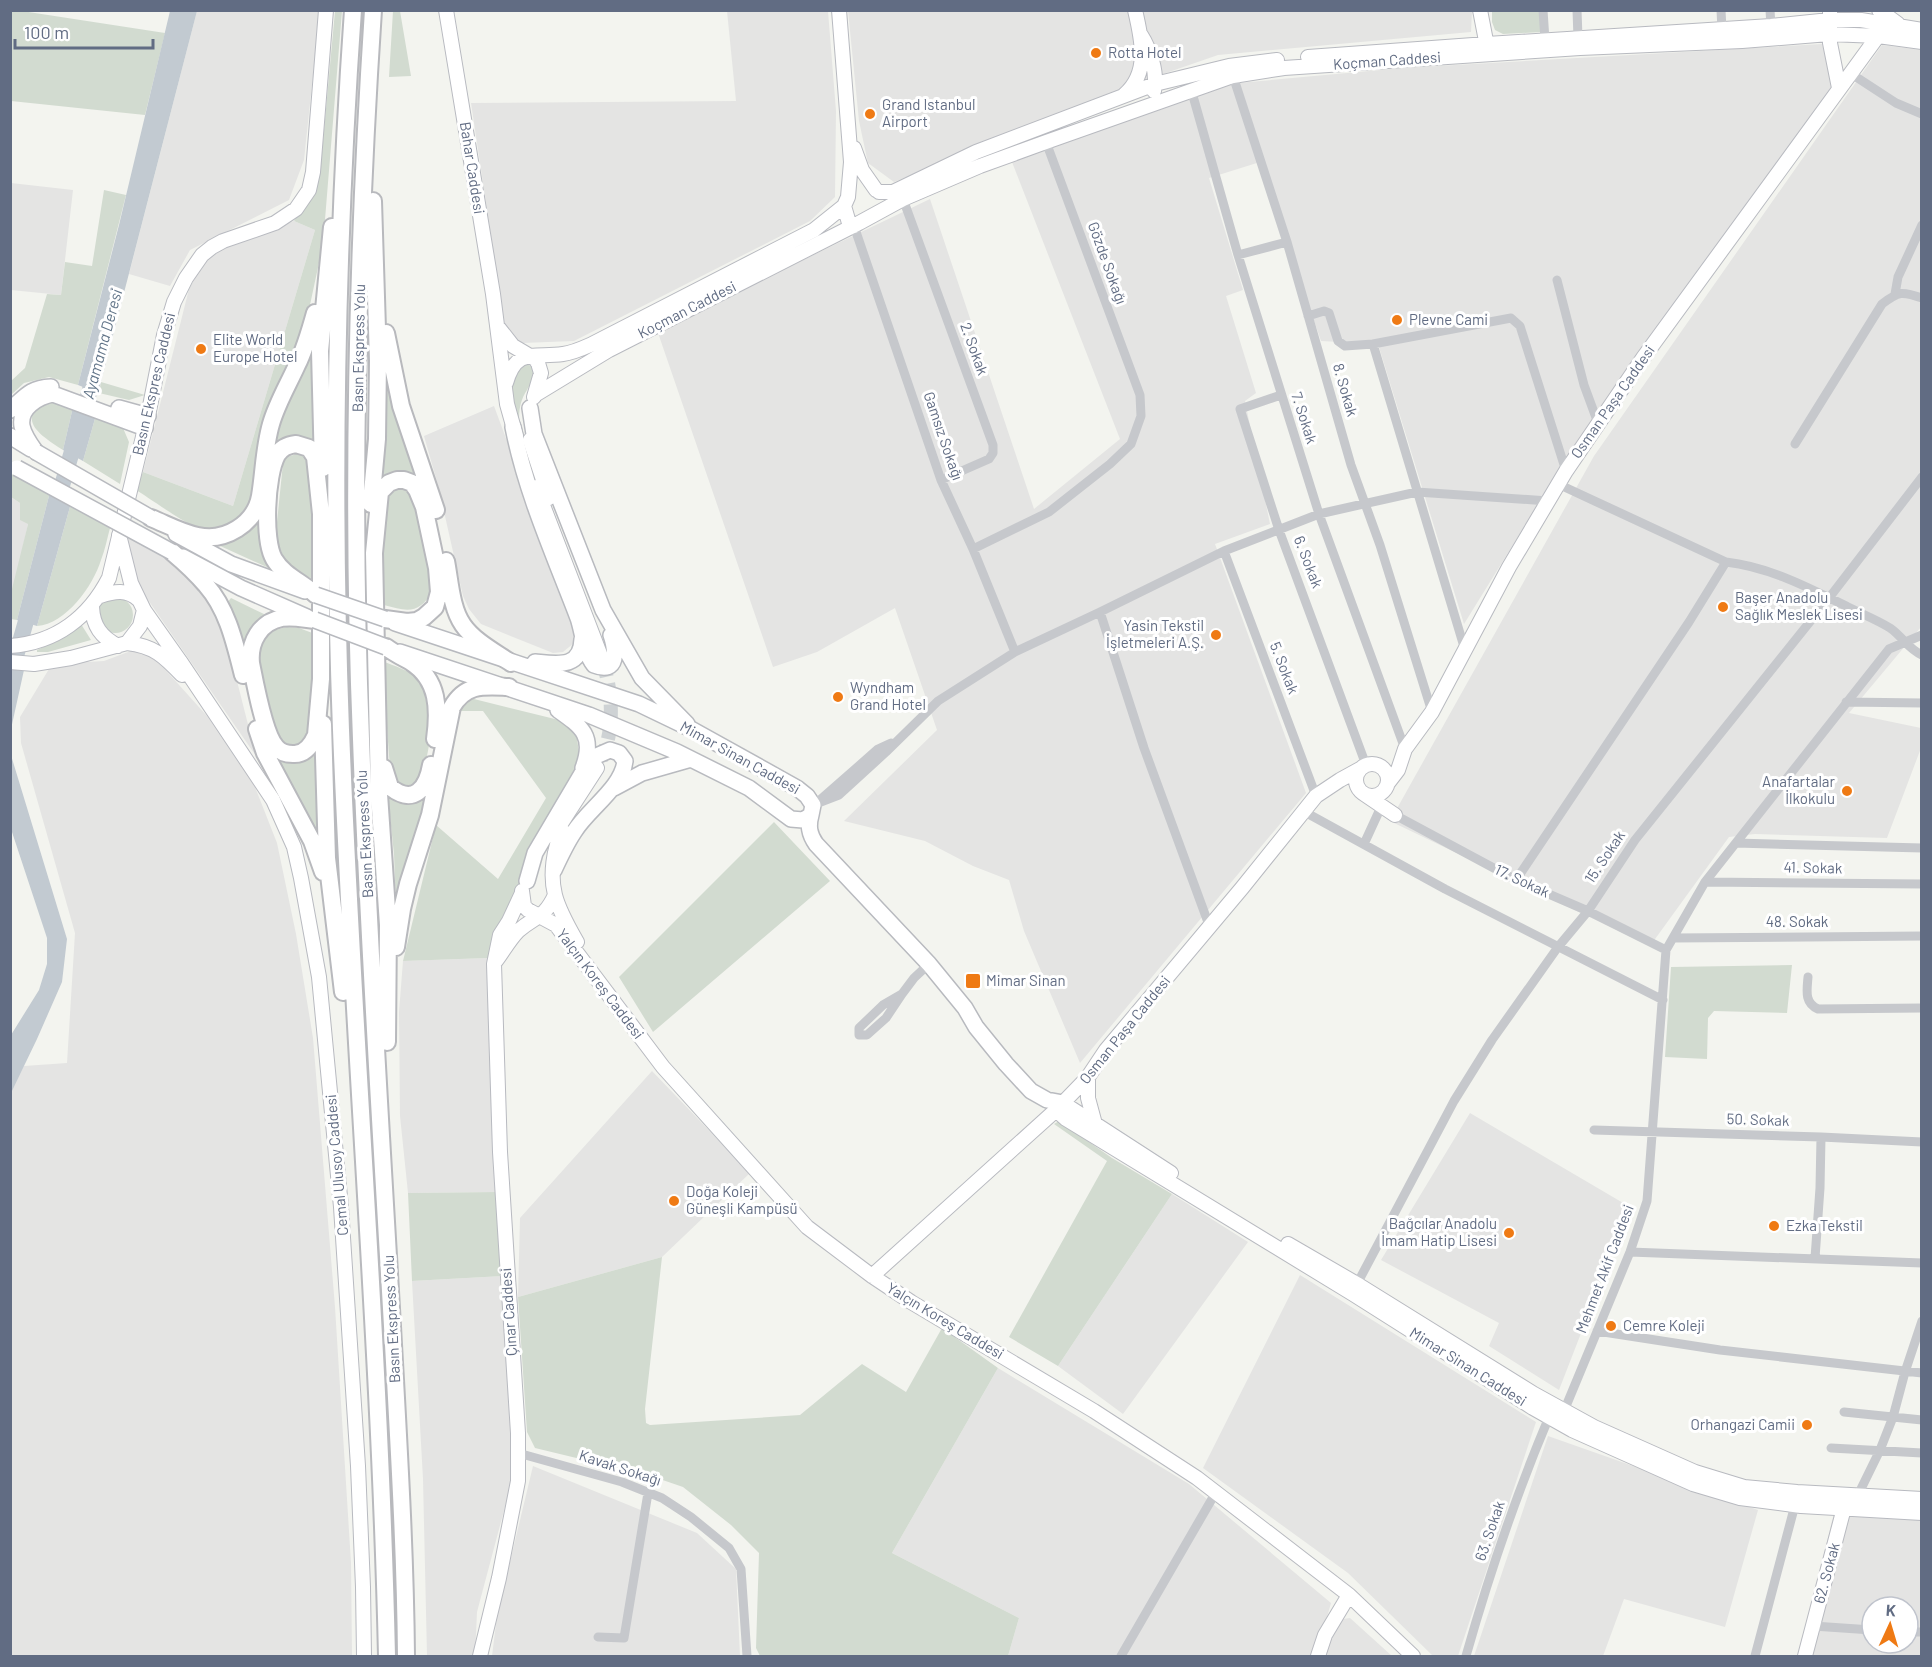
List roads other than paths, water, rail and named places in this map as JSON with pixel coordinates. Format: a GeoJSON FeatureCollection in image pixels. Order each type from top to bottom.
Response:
{"type":"FeatureCollection","features":[{"type":"Feature","properties":{"kind":"highway","name":"Basın Ekspress Yolu"},"geometry":{"type":"LineString","coordinates":[[353,10],[346,110],[337,433],[338,596],[345,826],[378,1421],[387,1656]]}},
{"type":"Feature","properties":{"kind":"highway","name":"Basın Ekspress Yolu"},"geometry":{"type":"LineString","coordinates":[[373,10],[363,200],[358,365],[357,592],[363,799],[400,1469],[406,1656]]}},
{"type":"Feature","properties":{"kind":"highway"},"geometry":{"type":"LineString","coordinates":[[369,82],[375,130],[373,216],[378,361],[378,431],[370,524],[374,553]]}},
{"type":"Feature","properties":{"kind":"highway"},"geometry":{"type":"LineString","coordinates":[[315,621],[291,617],[272,621],[256,634],[252,644],[251,663],[266,724],[276,748],[284,753],[297,754],[308,748],[313,743],[317,725],[321,679],[323,487],[320,351],[336,146],[346,110]]}},
{"type":"Feature","properties":{"kind":"highway"},"geometry":{"type":"LineString","coordinates":[[151,518],[197,536],[211,538],[240,528],[251,517],[260,496],[271,425],[310,333],[329,257]]}},
{"type":"Feature","properties":{"kind":"highway"},"geometry":{"type":"LineString","coordinates":[[376,273],[401,406],[407,429],[433,498],[453,602],[462,624],[473,636],[511,663]]}},
{"type":"Feature","properties":{"kind":"highway"},"geometry":{"type":"LineString","coordinates":[[316,595],[282,570],[273,557],[268,539],[267,518],[272,470],[277,455],[288,445],[303,445],[309,448],[315,458],[321,514]]}},
{"type":"Feature","properties":{"kind":"highway"},"geometry":{"type":"LineString","coordinates":[[385,619],[417,621],[435,607],[439,592],[437,568],[424,507],[412,483],[404,480],[388,483],[380,492],[374,553],[379,795],[388,925],[387,1034],[390,1179],[386,1198]]}},
{"type":"Feature","properties":{"kind":"highway"},"geometry":{"type":"LineString","coordinates":[[172,552],[206,585],[216,598],[227,620],[265,753],[299,815],[319,860],[338,942]]}},
{"type":"Feature","properties":{"kind":"highway"},"geometry":{"type":"LineString","coordinates":[[379,738],[384,770],[390,787],[404,795],[418,792],[429,778],[437,723],[437,699],[429,679],[418,668],[386,647]]}},
{"type":"Feature","properties":{"kind":"highway"},"geometry":{"type":"LineString","coordinates":[[321,679],[327,858],[338,942],[350,1105],[363,1158]]}},
{"type":"Feature","properties":{"kind":"highway"},"geometry":{"type":"LineString","coordinates":[[387,1034],[402,909],[430,815],[452,707],[462,694],[472,688],[509,687]]}},
{"type":"Feature","properties":{"kind":"main road","name":"Basın Ekspres Caddesi"},"geometry":{"type":"LineString","coordinates":[[96,601],[109,578],[114,562],[147,422],[164,335],[174,302],[186,278],[202,255],[223,241],[275,223],[290,214],[302,202],[309,190],[313,172],[326,10]]}},
{"type":"Feature","properties":{"kind":"main road","name":"Bahar Caddesi"},"geometry":{"type":"LineString","coordinates":[[446,10],[505,385]]}},
{"type":"Feature","properties":{"kind":"main road"},"geometry":{"type":"LineString","coordinates":[[839,10],[851,162],[846,203],[849,223],[854,226]]}},
{"type":"Feature","properties":{"kind":"main road"},"geometry":{"type":"LineString","coordinates":[[1120,98],[1133,86],[1139,75],[1142,56],[1136,10]]}},
{"type":"Feature","properties":{"kind":"main road"},"geometry":{"type":"LineString","coordinates":[[1478,10],[1487,44],[1494,52],[1506,53]]}},
{"type":"Feature","properties":{"kind":"main road"},"geometry":{"type":"LineString","coordinates":[[1466,45],[1474,38],[1478,10]]}},
{"type":"Feature","properties":{"kind":"main road"},"geometry":{"type":"LineString","coordinates":[[1879,10],[1903,27]]}},
{"type":"Feature","properties":{"kind":"main road"},"geometry":{"type":"LineString","coordinates":[[1839,88],[1834,19],[1861,20],[1922,30]]}},
{"type":"Feature","properties":{"kind":"main road","name":"Koçman Caddesi"},"geometry":{"type":"LineString","coordinates":[[533,402],[609,350],[903,199],[980,166],[1191,89],[1233,76],[1284,68],[1506,53],[1742,41],[1834,19]]}},
{"type":"Feature","properties":{"kind":"main road","name":"Koçman Caddesi"},"geometry":{"type":"LineString","coordinates":[[529,355],[562,354],[606,338],[814,230],[846,203],[864,192],[894,192],[976,152],[1155,84],[1229,66],[1283,59],[1466,45],[1771,27],[1834,19],[1878,36],[1922,42]]}},
{"type":"Feature","properties":{"kind":"main road"},"geometry":{"type":"LineString","coordinates":[[1098,123],[1117,108],[1151,95],[1155,88],[1148,48],[1141,35]]}},
{"type":"Feature","properties":{"kind":"main road","name":"Osman Paşa Caddesi"},"geometry":{"type":"LineString","coordinates":[[1386,786],[1398,770],[1404,750],[1431,712],[1509,567],[1566,471],[1598,423],[1878,36]]}},
{"type":"Feature","properties":{"kind":"main road"},"geometry":{"type":"LineString","coordinates":[[849,129],[857,157],[882,201],[878,213]]}},
{"type":"Feature","properties":{"kind":"main road"},"geometry":{"type":"LineString","coordinates":[[497,325],[513,346],[535,358],[541,368],[528,433],[605,657],[513,427]]}},
{"type":"Feature","properties":{"kind":"main road"},"geometry":{"type":"LineString","coordinates":[[529,355],[514,363],[505,385],[518,452],[583,633],[588,657],[598,667],[609,666],[616,656],[615,648],[603,610],[534,434],[533,402]]}},
{"type":"Feature","properties":{"kind":"main road"},"geometry":{"type":"LineString","coordinates":[[10,410],[30,392],[53,387],[57,392],[147,422]]}},
{"type":"Feature","properties":{"kind":"main road"},"geometry":{"type":"LineString","coordinates":[[36,452],[22,427],[25,411],[32,402],[42,396],[57,392]]}},
{"type":"Feature","properties":{"kind":"main road","name":"Mimar Sinan Caddesi"},"geometry":{"type":"LineString","coordinates":[[10,436],[171,532],[231,564],[511,663],[639,704],[691,729],[797,788],[807,796],[814,807],[803,819],[791,819],[749,788],[691,759],[589,715],[315,621],[242,588],[13,467]]}},
{"type":"Feature","properties":{"kind":"main road","name":"Cemal Ulusoy Caddesi"},"geometry":{"type":"LineString","coordinates":[[119,535],[131,583],[142,605],[273,800],[294,847],[319,977],[336,1141],[350,1317],[363,1587],[364,1656]]}},
{"type":"Feature","properties":{"kind":"main road"},"geometry":{"type":"LineString","coordinates":[[10,646],[37,642],[62,631],[78,620],[96,601],[110,593],[125,591],[133,594],[142,605],[140,626],[123,644],[71,658],[34,664],[10,662]]}},
{"type":"Feature","properties":{"kind":"main road"},"geometry":{"type":"LineString","coordinates":[[96,601],[92,617],[97,628],[103,637],[123,644]]}},
{"type":"Feature","properties":{"kind":"main road"},"geometry":{"type":"LineString","coordinates":[[603,610],[642,678],[691,729]]}},
{"type":"Feature","properties":{"kind":"main road"},"geometry":{"type":"LineString","coordinates":[[511,663],[569,662],[577,657],[583,633]]}},
{"type":"Feature","properties":{"kind":"main road","name":"Cemal Ulusoy Caddesi"},"geometry":{"type":"LineString","coordinates":[[123,644],[142,644],[157,651],[206,701]]}},
{"type":"Feature","properties":{"kind":"main road"},"geometry":{"type":"LineString","coordinates":[[537,697],[580,725],[588,744],[587,759],[581,775]]}},
{"type":"Feature","properties":{"kind":"main road"},"geometry":{"type":"LineString","coordinates":[[525,886],[535,854],[581,775],[594,757],[610,750],[619,753],[626,761],[621,778],[593,807],[574,832],[554,870]]}},
{"type":"Feature","properties":{"kind":"main road","name":"Osman Paşa Caddesi"},"geometry":{"type":"LineString","coordinates":[[872,1276],[1060,1107],[1088,1077],[1106,1050],[1316,796],[1366,766],[1391,759],[1404,750]]}},
{"type":"Feature","properties":{"kind":"main road"},"geometry":{"type":"LineString","coordinates":[[595,976],[555,895],[553,855],[556,841],[608,757]]}},
{"type":"Feature","properties":{"kind":"main road"},"geometry":{"type":"LineString","coordinates":[[611,789],[642,773],[691,759]]}},
{"type":"Feature","properties":{"kind":"main road"},"geometry":{"type":"LineString","coordinates":[[1363,793],[1356,781],[1366,766],[1382,768],[1385,772],[1387,802],[1395,814]]}},
{"type":"Feature","properties":{"kind":"main road","name":"Çınar Caddesi"},"geometry":{"type":"LineString","coordinates":[[480,1656],[499,1578],[518,1482],[500,1152],[494,964],[500,935],[525,886],[543,852],[597,768]]}},
{"type":"Feature","properties":{"kind":"main road"},"geometry":{"type":"LineString","coordinates":[[1316,796],[1335,789],[1346,788],[1378,795],[1386,786]]}},
{"type":"Feature","properties":{"kind":"main road","name":"17. Sokak"},"geometry":{"type":"LineString","coordinates":[[1363,793],[1381,807],[1395,814]]}},
{"type":"Feature","properties":{"kind":"main road"},"geometry":{"type":"LineString","coordinates":[[814,807],[809,824],[811,837],[816,844],[928,964],[965,1008],[976,1027],[1031,1092],[1060,1107]]}},
{"type":"Feature","properties":{"kind":"main road","name":"Yalçın Koreş Caddesi"},"geometry":{"type":"LineString","coordinates":[[525,886],[524,906],[555,926],[663,1067],[807,1227],[911,1302],[1094,1411],[1216,1492],[1349,1594],[1413,1656]]}},
{"type":"Feature","properties":{"kind":"main road"},"geometry":{"type":"LineString","coordinates":[[494,964],[518,931],[549,909],[555,895]]}},
{"type":"Feature","properties":{"kind":"main road"},"geometry":{"type":"LineString","coordinates":[[1088,1077],[1088,1098],[1095,1124]]}},
{"type":"Feature","properties":{"kind":"main road","name":"Mimar Sinan Caddesi"},"geometry":{"type":"LineString","coordinates":[[1060,1107],[1095,1124],[1258,1227],[1357,1284],[1534,1394],[1594,1427],[1695,1472],[1744,1487],[1922,1499]]}},
{"type":"Feature","properties":{"kind":"main road","name":"Mimar Sinan Caddesi"},"geometry":{"type":"LineString","coordinates":[[1060,1107],[1066,1119],[1572,1430],[1693,1484],[1740,1498],[1795,1505],[1922,1513]]}},
{"type":"Feature","properties":{"kind":"main road"},"geometry":{"type":"LineString","coordinates":[[1844,1508],[1857,1495]]}},
{"type":"Feature","properties":{"kind":"main road","name":"62. Sokak"},"geometry":{"type":"LineString","coordinates":[[1805,1656],[1844,1508]]}},
{"type":"Feature","properties":{"kind":"main road"},"geometry":{"type":"LineString","coordinates":[[1318,1656],[1325,1635],[1349,1594]]}},
{"type":"Feature","properties":{"kind":"street"},"geometry":{"type":"LineString","coordinates":[[1544,10],[1545,40]]}},
{"type":"Feature","properties":{"kind":"street"},"geometry":{"type":"LineString","coordinates":[[1577,10],[1578,38]]}},
{"type":"Feature","properties":{"kind":"street"},"geometry":{"type":"LineString","coordinates":[[1720,10],[1722,30]]}},
{"type":"Feature","properties":{"kind":"street"},"geometry":{"type":"LineString","coordinates":[[1770,10],[1771,27]]}},
{"type":"Feature","properties":{"kind":"street"},"geometry":{"type":"LineString","coordinates":[[1850,73],[1896,103],[1922,114]]}},
{"type":"Feature","properties":{"kind":"street","name":"8. Sokak"},"geometry":{"type":"LineString","coordinates":[[1233,76],[1287,242],[1351,465],[1380,545],[1431,712]]}},
{"type":"Feature","properties":{"kind":"street","name":"7. Sokak"},"geometry":{"type":"LineString","coordinates":[[1191,89],[1238,255],[1319,514],[1404,750]]}},
{"type":"Feature","properties":{"kind":"street","name":"Gözde Sokağı"},"geometry":{"type":"LineString","coordinates":[[973,549],[1049,512],[1110,464],[1131,444],[1141,416],[1140,394],[1046,142]]}},
{"type":"Feature","properties":{"kind":"street","name":"2. Sokak"},"geometry":{"type":"LineString","coordinates":[[903,199],[993,445],[993,453],[989,459],[941,480]]}},
{"type":"Feature","properties":{"kind":"street"},"geometry":{"type":"LineString","coordinates":[[1895,294],[1898,277],[1922,225]]}},
{"type":"Feature","properties":{"kind":"street","name":"Gamsız Sokağı"},"geometry":{"type":"LineString","coordinates":[[854,226],[941,480],[1016,652]]}},
{"type":"Feature","properties":{"kind":"street"},"geometry":{"type":"LineString","coordinates":[[1238,255],[1287,242]]}},
{"type":"Feature","properties":{"kind":"street"},"geometry":{"type":"LineString","coordinates":[[1557,279],[1584,385],[1598,423]]}},
{"type":"Feature","properties":{"kind":"street"},"geometry":{"type":"LineString","coordinates":[[1795,444],[1882,304],[1895,294],[1906,292],[1922,298]]}},
{"type":"Feature","properties":{"kind":"street"},"geometry":{"type":"LineString","coordinates":[[1308,316],[1324,311],[1329,313],[1338,341],[1345,346],[1373,344],[1511,318],[1520,326],[1566,471]]}},
{"type":"Feature","properties":{"kind":"street"},"geometry":{"type":"LineString","coordinates":[[1373,344],[1465,650]]}},
{"type":"Feature","properties":{"kind":"street","name":"6. Sokak"},"geometry":{"type":"LineString","coordinates":[[1281,395],[1240,409],[1280,530],[1366,766]]}},
{"type":"Feature","properties":{"kind":"street","name":"15. Sokak"},"geometry":{"type":"LineString","coordinates":[[1357,1284],[1454,1101],[1492,1040],[1558,947],[1588,911],[1635,840],[1829,598],[1922,477]]}},
{"type":"Feature","properties":{"kind":"street"},"geometry":{"type":"LineString","coordinates":[[1558,484],[1726,562],[1745,564],[1772,572],[1829,598],[1891,629],[1913,651],[1922,655]]}},
{"type":"Feature","properties":{"kind":"street"},"geometry":{"type":"LineString","coordinates":[[814,807],[839,795],[938,701],[1016,652],[1224,551],[1319,514],[1417,492],[1548,501]]}},
{"type":"Feature","properties":{"kind":"street","name":"5. Sokak"},"geometry":{"type":"LineString","coordinates":[[1224,551],[1316,796]]}},
{"type":"Feature","properties":{"kind":"street"},"geometry":{"type":"LineString","coordinates":[[1516,880],[1689,622],[1726,562]]}},
{"type":"Feature","properties":{"kind":"street"},"geometry":{"type":"LineString","coordinates":[[1100,612],[1144,748],[1209,925]]}},
{"type":"Feature","properties":{"kind":"street"},"geometry":{"type":"LineString","coordinates":[[1666,950],[1705,882],[1846,702],[1889,649],[1922,634]]}},
{"type":"Feature","properties":{"kind":"street"},"geometry":{"type":"LineString","coordinates":[[1846,702],[1922,702]]}},
{"type":"Feature","properties":{"kind":"street"},"geometry":{"type":"LineString","coordinates":[[1364,844],[1381,807]]}},
{"type":"Feature","properties":{"kind":"street"},"geometry":{"type":"LineString","coordinates":[[1303,811],[1445,889],[1663,1000]]}},
{"type":"Feature","properties":{"kind":"street","name":"17. Sokak"},"geometry":{"type":"LineString","coordinates":[[1395,814],[1516,880],[1588,911],[1666,950]]}},
{"type":"Feature","properties":{"kind":"street"},"geometry":{"type":"LineString","coordinates":[[1736,843],[1922,848]]}},
{"type":"Feature","properties":{"kind":"street","name":"41. Sokak"},"geometry":{"type":"LineString","coordinates":[[1705,882],[1922,884]]}},
{"type":"Feature","properties":{"kind":"street","name":"48. Sokak"},"geometry":{"type":"LineString","coordinates":[[1672,938],[1922,936]]}},
{"type":"Feature","properties":{"kind":"street","name":"Mehmet Akif Caddesi"},"geometry":{"type":"LineString","coordinates":[[1564,1411],[1629,1252],[1647,1201],[1666,950]]}},
{"type":"Feature","properties":{"kind":"street"},"geometry":{"type":"LineString","coordinates":[[902,994],[883,1005],[867,1019],[859,1028],[860,1035],[867,1035],[886,1018],[914,978],[928,964]]}},
{"type":"Feature","properties":{"kind":"street"},"geometry":{"type":"LineString","coordinates":[[1808,977],[1809,1001],[1818,1009],[1922,1008]]}},
{"type":"Feature","properties":{"kind":"street","name":"50. Sokak"},"geometry":{"type":"LineString","coordinates":[[1594,1130],[1922,1142]]}},
{"type":"Feature","properties":{"kind":"street"},"geometry":{"type":"LineString","coordinates":[[1815,1258],[1821,1137]]}},
{"type":"Feature","properties":{"kind":"street"},"geometry":{"type":"LineString","coordinates":[[1629,1252],[1922,1263]]}},
{"type":"Feature","properties":{"kind":"street"},"geometry":{"type":"LineString","coordinates":[[1857,1495],[1880,1450],[1893,1417],[1922,1321]]}},
{"type":"Feature","properties":{"kind":"street"},"geometry":{"type":"LineString","coordinates":[[1597,1331],[1720,1350],[1922,1373]]}},
{"type":"Feature","properties":{"kind":"street"},"geometry":{"type":"LineString","coordinates":[[1549,1417],[1564,1411]]}},
{"type":"Feature","properties":{"kind":"street"},"geometry":{"type":"LineString","coordinates":[[1844,1412],[1922,1420]]}},
{"type":"Feature","properties":{"kind":"street","name":"63. Sokak"},"geometry":{"type":"LineString","coordinates":[[1466,1656],[1509,1522],[1549,1417]]}},
{"type":"Feature","properties":{"kind":"street"},"geometry":{"type":"LineString","coordinates":[[1831,1448],[1922,1453]]}},
{"type":"Feature","properties":{"kind":"street","name":"Kavak Sokağı"},"geometry":{"type":"LineString","coordinates":[[518,1453],[622,1482],[662,1498],[691,1517],[729,1548],[741,1569],[747,1656]]}},
{"type":"Feature","properties":{"kind":"street"},"geometry":{"type":"LineString","coordinates":[[1121,1656],[1216,1492]]}},
{"type":"Feature","properties":{"kind":"street"},"geometry":{"type":"LineString","coordinates":[[598,1637],[624,1638],[648,1493]]}},
{"type":"Feature","properties":{"kind":"street"},"geometry":{"type":"LineString","coordinates":[[1755,1656],[1795,1505]]}},
{"type":"Feature","properties":{"kind":"street"},"geometry":{"type":"LineString","coordinates":[[1813,1626],[1860,1629]]}},
{"type":"Feature","properties":{"kind":"water","name":"Ayamama Deresi"},"geometry":{"type":"Polygon","coordinates":[[[170,11],[197,11],[98,393],[78,385],[170,11]]]}},
{"type":"Feature","properties":{"kind":"water","name":"Ayamama Deresi"},"geometry":{"type":"Polygon","coordinates":[[[73,407],[96,415],[83,461],[63,450],[73,407]]]}},
{"type":"Feature","properties":{"kind":"water"},"geometry":{"type":"Polygon","coordinates":[[[50,492],[71,503],[37,626],[17,620],[50,492]]]}},
{"type":"Feature","properties":{"kind":"water"},"geometry":{"type":"Polygon","coordinates":[[[11,667],[24,670],[11,729],[11,667]]]}},
{"type":"Feature","properties":{"kind":"water"},"geometry":{"type":"Polygon","coordinates":[[[10,752],[67,939],[62,982],[11,1093],[11,1035],[39,990],[47,964],[47,938],[11,829],[10,752]]]}},
{"type":"Feature","properties":{"kind":"waterway","name":"Ayamama Deresi"},"geometry":{"type":"LineString","coordinates":[[56,506],[96,369]]}},
{"type":"Feature","properties":{"kind":"waterway","name":"Ayamama Deresi"},"geometry":{"type":"LineString","coordinates":[[10,677],[32,600]]}},
{"type":"Feature","properties":{"kind":"tunnel"},"geometry":{"type":"LineString","coordinates":[[601,759],[611,722],[610,697],[602,659]]}},
{"type":"Feature","properties":{"kind":"place","name":"Rotta Hotel"},"geometry":{"type":"Point","coordinates":[1096,53]}},
{"type":"Feature","properties":{"kind":"place","name":"Grand Istanbul Airport"},"geometry":{"type":"Point","coordinates":[870,114]}},
{"type":"Feature","properties":{"kind":"place","name":"Plevne Cami"},"geometry":{"type":"Point","coordinates":[1397,320]}},
{"type":"Feature","properties":{"kind":"place","name":"Elite World Europe Hotel"},"geometry":{"type":"Point","coordinates":[201,349]}},
{"type":"Feature","properties":{"kind":"place","name":"Başer Anadolu Sağlık Meslek Lisesi"},"geometry":{"type":"Point","coordinates":[1723,607]}},
{"type":"Feature","properties":{"kind":"place","name":"Yasin Tekstil İşletmeleri A.Ş."},"geometry":{"type":"Point","coordinates":[1216,635]}},
{"type":"Feature","properties":{"kind":"place","name":"Wyndham Grand Hotel"},"geometry":{"type":"Point","coordinates":[838,697]}},
{"type":"Feature","properties":{"kind":"place","name":"Anafartalar İlkokulu"},"geometry":{"type":"Point","coordinates":[1847,791]}},
{"type":"Feature","properties":{"kind":"place","name":"Mimar Sinan"},"geometry":{"type":"Point","coordinates":[973,981]}},
{"type":"Feature","properties":{"kind":"place","name":"Doğa Koleji Güneşli Kampüsü"},"geometry":{"type":"Point","coordinates":[674,1201]}},
{"type":"Feature","properties":{"kind":"place","name":"Ezka Tekstil"},"geometry":{"type":"Point","coordinates":[1774,1226]}},
{"type":"Feature","properties":{"kind":"place","name":"Bağcılar Anadolu İmam Hatip Lisesi"},"geometry":{"type":"Point","coordinates":[1509,1233]}},
{"type":"Feature","properties":{"kind":"place","name":"Cemre Koleji"},"geometry":{"type":"Point","coordinates":[1611,1326]}},
{"type":"Feature","properties":{"kind":"place","name":"Orhangazi Camii"},"geometry":{"type":"Point","coordinates":[1807,1425]}}]}
